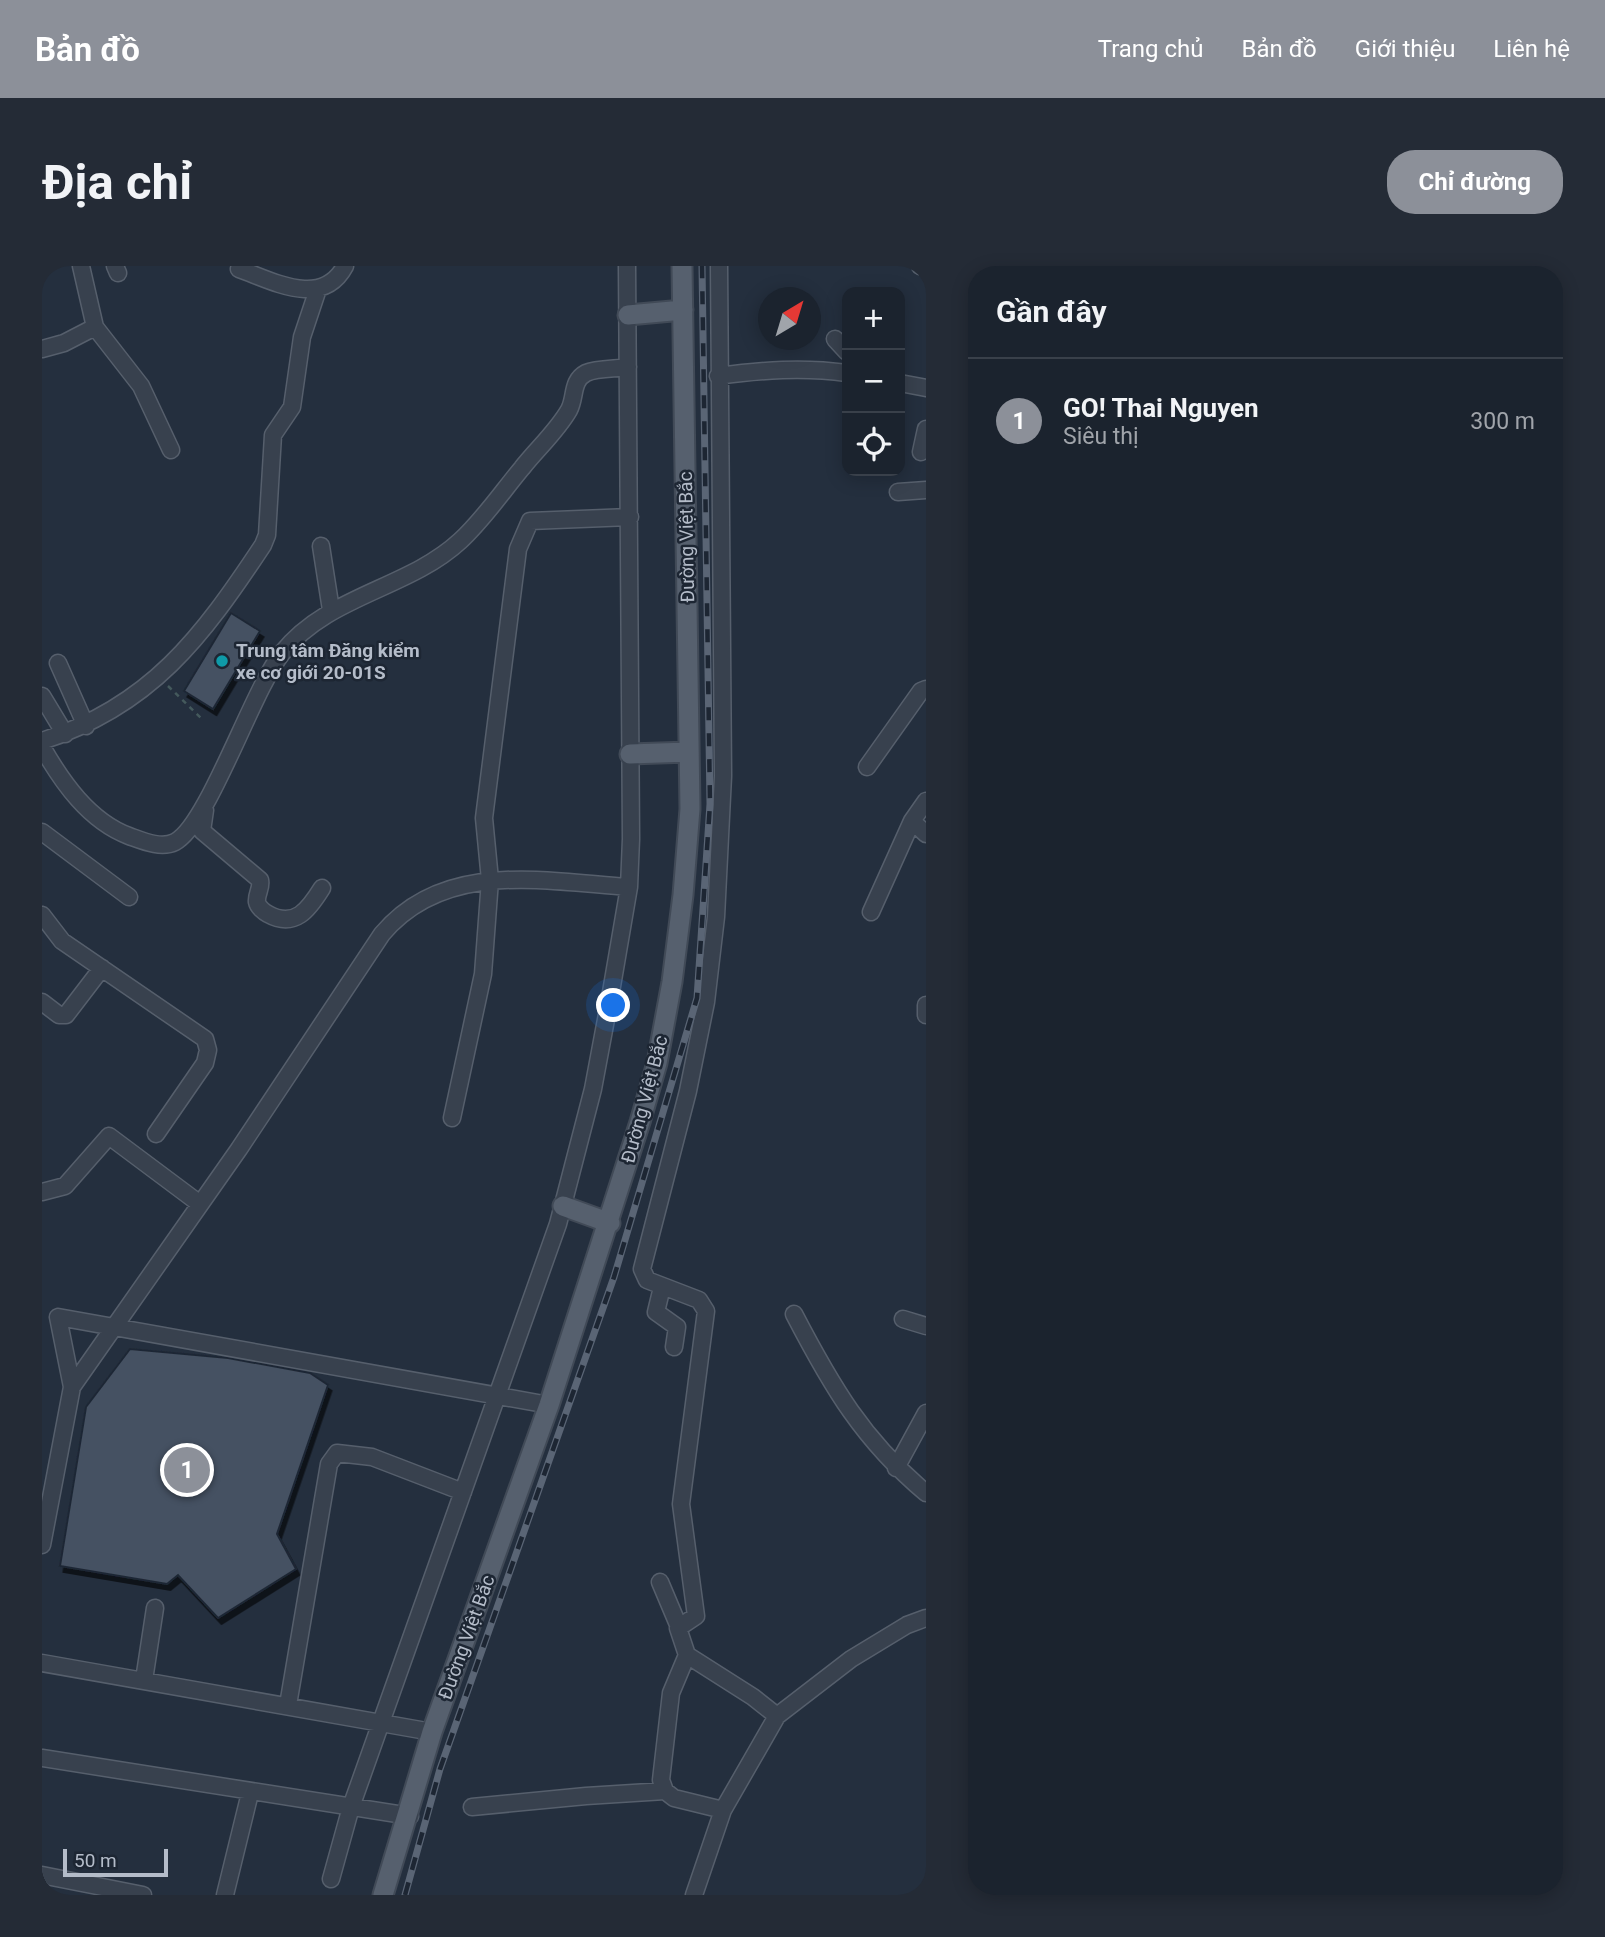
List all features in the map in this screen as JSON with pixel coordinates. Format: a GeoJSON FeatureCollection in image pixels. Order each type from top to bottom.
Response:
{"type":"FeatureCollection","features":[{"type":"Feature","properties":{"kind":"main road","name":"Đường Việt Bắc"},"geometry":{"type":"LineString","coordinates":[[383,1895],[410,1816],[432,1732],[549,1405],[610,1223],[657,1063],[684,882],[690,809],[682,266]]}},
{"type":"Feature","properties":{"kind":"main road"},"geometry":{"type":"LineString","coordinates":[[628,315],[682,310]]}},
{"type":"Feature","properties":{"kind":"main road"},"geometry":{"type":"LineString","coordinates":[[631,754],[689,752]]}},
{"type":"Feature","properties":{"kind":"main road"},"geometry":{"type":"LineString","coordinates":[[563,1206],[610,1223]]}},
{"type":"Feature","properties":{"kind":"street"},"geometry":{"type":"LineString","coordinates":[[81,266],[95,327],[141,386],[171,450]]}},
{"type":"Feature","properties":{"kind":"street"},"geometry":{"type":"LineString","coordinates":[[239,269],[294,289],[318,289],[328,285],[345,266]]}},
{"type":"Feature","properties":{"kind":"street"},"geometry":{"type":"LineString","coordinates":[[331,1879],[351,1807],[563,1206],[593,1089],[629,887],[631,754],[627,266]]}},
{"type":"Feature","properties":{"kind":"street"},"geometry":{"type":"LineString","coordinates":[[679,1627],[696,1616],[681,1504],[706,1311],[699,1300],[647,1280],[642,1269],[666,1185],[706,1002],[720,847],[723,776],[719,266]]}},
{"type":"Feature","properties":{"kind":"street"},"geometry":{"type":"LineString","coordinates":[[920,266],[926,268]]}},
{"type":"Feature","properties":{"kind":"street"},"geometry":{"type":"LineString","coordinates":[[42,741],[86,726],[132,699],[158,676],[213,616],[263,545],[270,507],[273,435],[292,407],[302,337],[318,289]]}},
{"type":"Feature","properties":{"kind":"street"},"geometry":{"type":"LineString","coordinates":[[42,349],[64,343],[95,327]]}},
{"type":"Feature","properties":{"kind":"street"},"geometry":{"type":"LineString","coordinates":[[835,340],[845,350]]}},
{"type":"Feature","properties":{"kind":"street"},"geometry":{"type":"LineString","coordinates":[[42,747],[60,778],[86,807],[123,834],[162,845],[176,841],[207,801],[247,715],[281,654],[331,610],[432,560],[460,541],[567,414],[576,382],[587,373],[628,367]]}},
{"type":"Feature","properties":{"kind":"street"},"geometry":{"type":"LineString","coordinates":[[718,376],[812,368],[842,372]]}},
{"type":"Feature","properties":{"kind":"street"},"geometry":{"type":"LineString","coordinates":[[905,384],[926,388]]}},
{"type":"Feature","properties":{"kind":"street"},"geometry":{"type":"LineString","coordinates":[[921,452],[926,429]]}},
{"type":"Feature","properties":{"kind":"street"},"geometry":{"type":"LineString","coordinates":[[898,492],[926,490]]}},
{"type":"Feature","properties":{"kind":"street"},"geometry":{"type":"LineString","coordinates":[[452,1118],[482,974],[490,880],[484,818],[518,549],[530,521],[630,517]]}},
{"type":"Feature","properties":{"kind":"street"},"geometry":{"type":"LineString","coordinates":[[321,546],[331,610]]}},
{"type":"Feature","properties":{"kind":"street"},"geometry":{"type":"LineString","coordinates":[[58,663],[86,726]]}},
{"type":"Feature","properties":{"kind":"street"},"geometry":{"type":"LineString","coordinates":[[867,766],[921,691],[926,689]]}},
{"type":"Feature","properties":{"kind":"street"},"geometry":{"type":"LineString","coordinates":[[42,696],[65,734]]}},
{"type":"Feature","properties":{"kind":"street"},"geometry":{"type":"LineString","coordinates":[[207,801],[202,831],[260,880],[257,901],[260,909],[287,920],[307,912],[321,888]]}},
{"type":"Feature","properties":{"kind":"street"},"geometry":{"type":"LineString","coordinates":[[872,912],[912,821],[926,801]]}},
{"type":"Feature","properties":{"kind":"street"},"geometry":{"type":"LineString","coordinates":[[912,821],[926,834]]}},
{"type":"Feature","properties":{"kind":"street"},"geometry":{"type":"LineString","coordinates":[[42,832],[129,897]]}},
{"type":"Feature","properties":{"kind":"street"},"geometry":{"type":"LineString","coordinates":[[72,1387],[200,1204],[382,934],[400,913],[415,902],[471,882],[490,880],[629,887]]}},
{"type":"Feature","properties":{"kind":"street"},"geometry":{"type":"LineString","coordinates":[[42,915],[62,941],[205,1039],[208,1050],[205,1063],[156,1133]]}},
{"type":"Feature","properties":{"kind":"street"},"geometry":{"type":"LineString","coordinates":[[42,1002],[59,1015],[66,1015],[102,968]]}},
{"type":"Feature","properties":{"kind":"street"},"geometry":{"type":"LineString","coordinates":[[926,1004],[926,1015]]}},
{"type":"Feature","properties":{"kind":"street"},"geometry":{"type":"LineString","coordinates":[[42,1192],[65,1186],[109,1136],[200,1204]]}},
{"type":"Feature","properties":{"kind":"street"},"geometry":{"type":"LineString","coordinates":[[662,1287],[656,1312],[677,1327],[674,1347]]}},
{"type":"Feature","properties":{"kind":"street"},"geometry":{"type":"LineString","coordinates":[[794,1314],[821,1366],[857,1424],[896,1468],[926,1493]]}},
{"type":"Feature","properties":{"kind":"street"},"geometry":{"type":"LineString","coordinates":[[42,1545],[72,1387],[58,1317],[549,1405]]}},
{"type":"Feature","properties":{"kind":"street"},"geometry":{"type":"LineString","coordinates":[[903,1319],[926,1326]]}},
{"type":"Feature","properties":{"kind":"street"},"geometry":{"type":"LineString","coordinates":[[896,1468],[926,1413]]}},
{"type":"Feature","properties":{"kind":"street"},"geometry":{"type":"LineString","coordinates":[[288,1705],[329,1464],[337,1453],[372,1457],[463,1492]]}},
{"type":"Feature","properties":{"kind":"street"},"geometry":{"type":"LineString","coordinates":[[660,1581],[687,1655],[671,1693],[661,1780],[665,1791],[674,1798],[723,1810]]}},
{"type":"Feature","properties":{"kind":"street"},"geometry":{"type":"LineString","coordinates":[[144,1680],[155,1608]]}},
{"type":"Feature","properties":{"kind":"street"},"geometry":{"type":"LineString","coordinates":[[694,1895],[723,1810],[777,1716],[851,1659],[907,1625],[926,1618]]}},
{"type":"Feature","properties":{"kind":"street"},"geometry":{"type":"LineString","coordinates":[[687,1655],[753,1696],[777,1716]]}},
{"type":"Feature","properties":{"kind":"street"},"geometry":{"type":"LineString","coordinates":[[42,1663],[432,1732]]}},
{"type":"Feature","properties":{"kind":"street"},"geometry":{"type":"LineString","coordinates":[[42,1758],[250,1793],[410,1816]]}},
{"type":"Feature","properties":{"kind":"street"},"geometry":{"type":"LineString","coordinates":[[472,1807],[665,1791]]}},
{"type":"Feature","properties":{"kind":"street"},"geometry":{"type":"LineString","coordinates":[[225,1895],[250,1793]]}},
{"type":"Feature","properties":{"kind":"street"},"geometry":{"type":"LineString","coordinates":[[42,1875],[143,1895]]}},
{"type":"Feature","properties":{"kind":"path"},"geometry":{"type":"LineString","coordinates":[[158,676],[202,719]]}},
{"type":"Feature","properties":{"kind":"building","name":"Trung tâm Đăng kiểm xe cơ giới 20-01S"},"geometry":{"type":"Polygon","coordinates":[[[231,613],[260,631],[213,709],[184,691],[231,613]]]}},
{"type":"Feature","properties":{"kind":"building"},"geometry":{"type":"Polygon","coordinates":[[[130,1349],[228,1358],[310,1373],[328,1385],[277,1534],[296,1569],[218,1618],[178,1575],[167,1584],[60,1566],[86,1407],[130,1349]]]}},
{"type":"Feature","properties":{"kind":"railway"},"geometry":{"type":"LineString","coordinates":[[405,1895],[440,1769],[614,1277],[697,998],[710,804],[702,266]]}},
{"type":"Feature","properties":{"kind":"place","name":"Trung tâm Đăng kiểm xe cơ giới 20-01S"},"geometry":{"type":"Point","coordinates":[222,661]}},
{"type":"Feature","properties":{"kind":"place","name":"GO! Thai Nguyen"},"geometry":{"type":"Point","coordinates":[187,1470]}}]}
